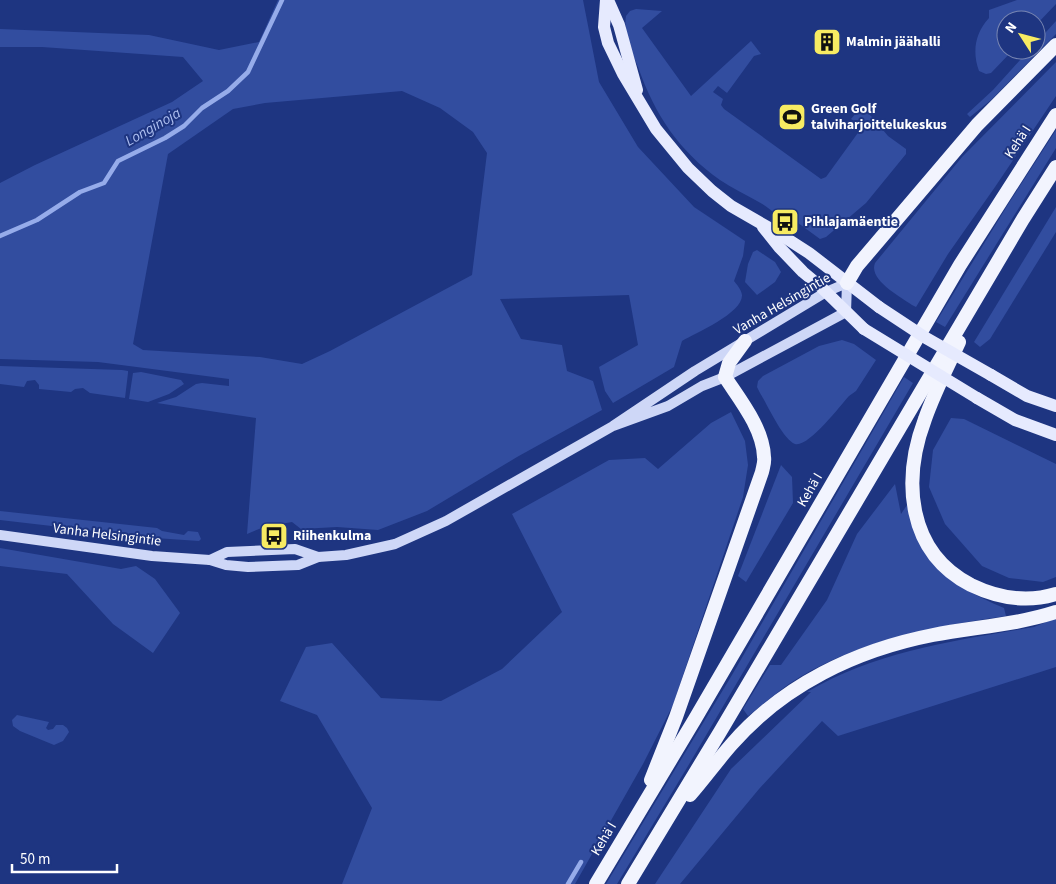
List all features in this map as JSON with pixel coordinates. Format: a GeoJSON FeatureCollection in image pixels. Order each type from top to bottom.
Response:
{"type":"FeatureCollection","features":[{"type":"Feature","properties":{"kind":"highway"},"geometry":{"type":"LineString","coordinates":[[847,282],[857,266],[965,139],[1056,45]]}},
{"type":"Feature","properties":{"kind":"highway","name":"Kehä I"},"geometry":{"type":"LineString","coordinates":[[596,884],[700,711],[960,265],[1056,115]]}},
{"type":"Feature","properties":{"kind":"highway"},"geometry":{"type":"LineString","coordinates":[[628,884],[986,280],[1056,167]]}},
{"type":"Feature","properties":{"kind":"highway"},"geometry":{"type":"LineString","coordinates":[[986,280],[924,420],[913,465],[912,486],[917,520],[923,537],[941,562],[965,582],[982,590],[1014,598],[1029,599],[1056,594]]}},
{"type":"Feature","properties":{"kind":"highway"},"geometry":{"type":"LineString","coordinates":[[637,816],[676,717],[765,459],[762,442],[753,422],[725,376],[729,363],[745,341]]}},
{"type":"Feature","properties":{"kind":"highway"},"geometry":{"type":"LineString","coordinates":[[656,838],[732,744],[758,718],[787,694],[818,675],[852,660],[892,646],[933,635],[1012,623],[1056,612]]}},
{"type":"Feature","properties":{"kind":"main road"},"geometry":{"type":"LineString","coordinates":[[607,0],[604,27],[608,43],[623,74],[656,129],[688,168],[712,190],[731,206],[797,245],[879,307],[926,338],[1027,396],[1056,406]]}},
{"type":"Feature","properties":{"kind":"main road"},"geometry":{"type":"LineString","coordinates":[[760,223],[779,247],[803,272],[864,329],[1015,420],[1056,435]]}},
{"type":"Feature","properties":{"kind":"main road","name":"Vanha Helsingintie"},"geometry":{"type":"LineString","coordinates":[[0,535],[152,556],[210,560],[226,565],[262,567],[298,565],[318,557],[375,549],[395,544],[431,528],[613,426],[688,376],[826,292],[847,282],[846,312],[725,376],[702,386],[668,406],[613,426]]}},
{"type":"Feature","properties":{"kind":"main road","name":"Vanha Helsingintie"},"geometry":{"type":"LineString","coordinates":[[210,560],[227,552],[295,549],[318,557]]}},
{"type":"Feature","properties":{"kind":"shaded area"},"geometry":{"type":"Polygon","coordinates":[[[278,0],[583,0],[599,82],[638,147],[694,207],[745,241],[743,256],[734,281],[742,295],[740,302],[735,309],[718,322],[682,341],[674,367],[613,403],[605,391],[599,367],[638,345],[629,295],[500,299],[521,339],[562,345],[567,371],[593,381],[602,410],[517,457],[427,511],[378,530],[337,527],[301,529],[292,522],[264,527],[247,534],[256,418],[157,403],[176,397],[196,384],[229,386],[229,379],[98,362],[0,359],[0,183],[172,102],[203,81],[183,57],[42,47],[0,47],[0,29],[149,35],[219,50],[259,42],[278,0]],[[402,91],[265,103],[233,109],[168,154],[133,344],[143,350],[260,357],[302,364],[472,275],[487,153],[473,132],[440,108],[402,91]]]}},
{"type":"Feature","properties":{"kind":"shaded area"},"geometry":{"type":"Polygon","coordinates":[[[1017,0],[1056,0],[1056,4],[1046,14],[1046,10],[996,10],[996,60],[1003,60],[991,73],[986,74],[979,71],[975,50],[978,36],[989,18],[989,10],[1017,0]]]}},
{"type":"Feature","properties":{"kind":"shaded area"},"geometry":{"type":"Polygon","coordinates":[[[636,9],[662,11],[642,28],[691,96],[751,41],[761,54],[754,56],[727,93],[718,86],[713,92],[723,99],[721,105],[724,109],[821,179],[826,177],[860,130],[860,125],[851,119],[861,107],[888,136],[906,149],[906,154],[866,203],[826,237],[820,239],[783,212],[779,217],[763,204],[725,183],[705,169],[670,131],[652,101],[629,42],[625,22],[626,16],[630,11],[636,9]]]}},
{"type":"Feature","properties":{"kind":"shaded area"},"geometry":{"type":"Polygon","coordinates":[[[1056,21],[1056,34],[1046,44],[1046,32],[1056,21]]]}},
{"type":"Feature","properties":{"kind":"shaded area"},"geometry":{"type":"Polygon","coordinates":[[[1020,60],[1030,60],[991,100],[970,117],[967,114],[993,90],[1020,60]]]}},
{"type":"Feature","properties":{"kind":"shaded area"},"geometry":{"type":"Polygon","coordinates":[[[1056,62],[1056,96],[948,254],[916,307],[912,305],[881,282],[876,276],[875,263],[962,157],[1056,62]]]}},
{"type":"Feature","properties":{"kind":"shaded area"},"geometry":{"type":"Polygon","coordinates":[[[1056,130],[1056,148],[945,327],[936,322],[1007,206],[1056,130]]]}},
{"type":"Feature","properties":{"kind":"shaded area"},"geometry":{"type":"Polygon","coordinates":[[[1056,207],[1056,232],[990,339],[980,347],[974,342],[1056,207]]]}},
{"type":"Feature","properties":{"kind":"shaded area"},"geometry":{"type":"Polygon","coordinates":[[[757,250],[775,262],[781,272],[775,282],[757,295],[745,282],[748,264],[753,252],[757,250]]]}},
{"type":"Feature","properties":{"kind":"shaded area"},"geometry":{"type":"Polygon","coordinates":[[[842,340],[854,344],[876,360],[856,391],[849,396],[824,425],[808,440],[795,444],[785,436],[776,421],[757,387],[758,381],[763,376],[819,346],[842,340]]]}},
{"type":"Feature","properties":{"kind":"shaded area"},"geometry":{"type":"Polygon","coordinates":[[[0,366],[128,371],[125,398],[90,393],[83,388],[75,389],[71,392],[39,389],[39,385],[35,380],[27,381],[24,387],[0,384],[0,366]]]}},
{"type":"Feature","properties":{"kind":"shaded area"},"geometry":{"type":"Polygon","coordinates":[[[141,372],[181,380],[184,384],[169,394],[148,402],[129,399],[133,373],[141,372]]]}},
{"type":"Feature","properties":{"kind":"shaded area"},"geometry":{"type":"Polygon","coordinates":[[[904,377],[913,383],[688,766],[617,884],[606,884],[732,675],[904,377]]]}},
{"type":"Feature","properties":{"kind":"shaded area"},"geometry":{"type":"Polygon","coordinates":[[[731,412],[745,441],[748,465],[743,497],[673,705],[643,764],[575,884],[342,884],[372,808],[317,715],[280,701],[306,647],[332,643],[381,698],[441,701],[502,669],[562,612],[512,514],[609,460],[645,458],[658,469],[711,423],[731,412]]]}},
{"type":"Feature","properties":{"kind":"shaded area"},"geometry":{"type":"Polygon","coordinates":[[[951,418],[964,419],[1056,464],[1056,577],[1043,582],[1009,578],[982,566],[945,524],[929,487],[933,450],[951,418]]]}},
{"type":"Feature","properties":{"kind":"shaded area"},"geometry":{"type":"Polygon","coordinates":[[[781,465],[792,477],[793,503],[746,582],[738,576],[781,465]]]}},
{"type":"Feature","properties":{"kind":"shaded area"},"geometry":{"type":"Polygon","coordinates":[[[895,484],[901,514],[907,505],[920,543],[929,558],[953,581],[1004,608],[1006,616],[900,636],[848,653],[793,681],[748,716],[743,709],[770,665],[781,665],[827,600],[857,534],[895,484]]]}},
{"type":"Feature","properties":{"kind":"shaded area"},"geometry":{"type":"Polygon","coordinates":[[[0,511],[157,528],[162,531],[184,535],[188,531],[198,532],[201,539],[199,541],[155,538],[0,520],[0,511]]]}},
{"type":"Feature","properties":{"kind":"shaded area"},"geometry":{"type":"Polygon","coordinates":[[[0,548],[121,569],[136,566],[155,579],[180,613],[153,653],[113,624],[67,574],[0,566],[0,548]]]}},
{"type":"Feature","properties":{"kind":"shaded area"},"geometry":{"type":"Polygon","coordinates":[[[1056,618],[1056,667],[838,736],[822,721],[759,789],[680,884],[655,884],[731,769],[811,692],[807,692],[862,666],[889,657],[946,643],[1034,627],[1056,618]]]}},
{"type":"Feature","properties":{"kind":"shaded area"},"geometry":{"type":"Polygon","coordinates":[[[17,715],[49,722],[46,728],[48,730],[53,729],[56,725],[63,725],[69,732],[63,741],[54,745],[20,731],[13,726],[12,720],[17,715]]]}},
{"type":"Feature","properties":{"kind":"waterway","name":"Longinoja"},"geometry":{"type":"LineString","coordinates":[[0,236],[37,220],[80,192],[104,183],[118,161],[165,138],[184,126],[202,108],[228,91],[248,72],[282,0]]}},
{"type":"Feature","properties":{"kind":"waterway"},"geometry":{"type":"LineString","coordinates":[[568,884],[581,862]]}},
{"type":"Feature","properties":{"kind":"place","name":"Malmin jäähalli"},"geometry":{"type":"Point","coordinates":[827,42]}},
{"type":"Feature","properties":{"kind":"place","name":"Green Golf talviharjoittelukeskus"},"geometry":{"type":"Point","coordinates":[792,117]}},
{"type":"Feature","properties":{"kind":"place","name":"Pihlajamäentie"},"geometry":{"type":"Point","coordinates":[785,222]}},
{"type":"Feature","properties":{"kind":"place","name":"Riihenkulma"},"geometry":{"type":"Point","coordinates":[274,536]}}]}
